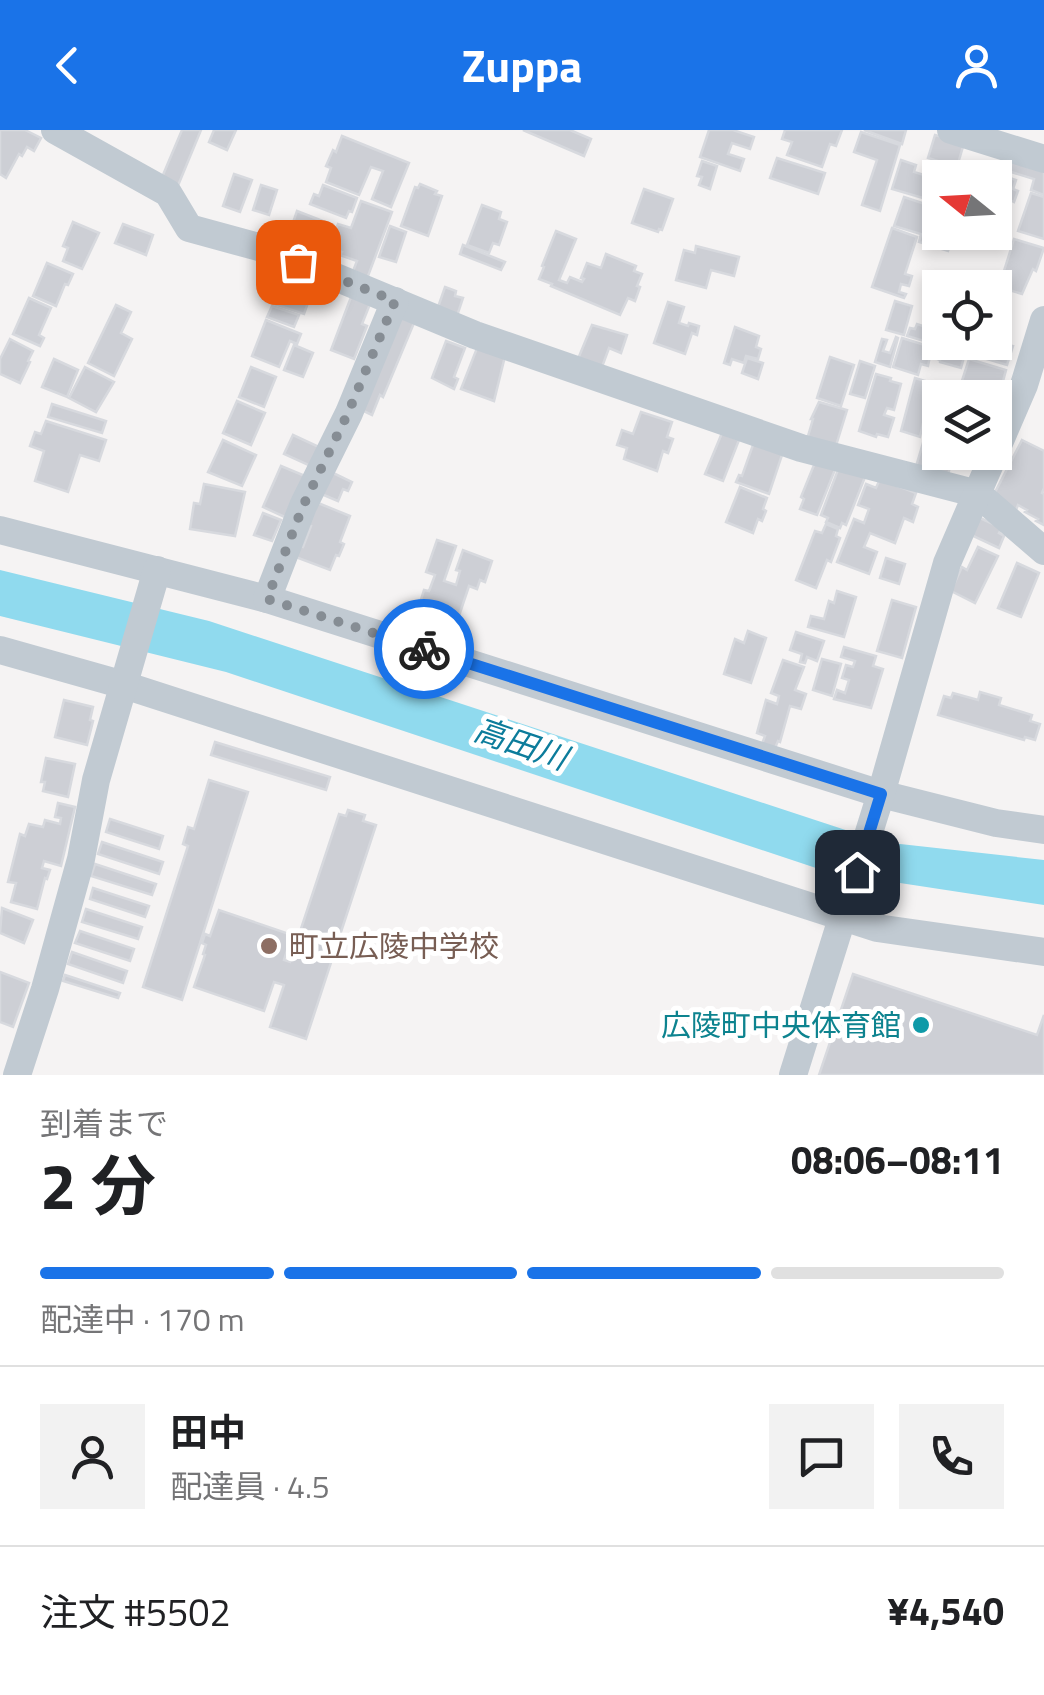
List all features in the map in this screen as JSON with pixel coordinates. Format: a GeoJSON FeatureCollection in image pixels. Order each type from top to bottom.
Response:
{"type":"FeatureCollection","features":[{"type":"Feature","properties":{"kind":"street"},"geometry":{"type":"LineString","coordinates":[[55,130],[168,192],[189,228],[273,252],[475,335],[801,448],[978,494],[1044,552]]}},
{"type":"Feature","properties":{"kind":"street"},"geometry":{"type":"LineString","coordinates":[[951,130],[1044,158]]}},
{"type":"Feature","properties":{"kind":"street"},"geometry":{"type":"LineString","coordinates":[[267,599],[303,506],[395,301]]}},
{"type":"Feature","properties":{"kind":"street"},"geometry":{"type":"LineString","coordinates":[[794,1075],[880,799],[947,563],[1024,385],[1044,320]]}},
{"type":"Feature","properties":{"kind":"street"},"geometry":{"type":"LineString","coordinates":[[0,530],[267,599],[880,799],[1044,830]]}},
{"type":"Feature","properties":{"kind":"street"},"geometry":{"type":"LineString","coordinates":[[16,1075],[50,970],[80,860],[96,780],[156,573]]}},
{"type":"Feature","properties":{"kind":"street"},"geometry":{"type":"LineString","coordinates":[[0,650],[125,683],[844,912],[877,928],[1044,952]]}},
{"type":"Feature","properties":{"kind":"water","name":"高田川"},"geometry":{"type":"Polygon","coordinates":[[[0,570],[209,621],[882,842],[1044,860],[1044,905],[828,872],[226,672],[0,616],[0,570]]]}},
{"type":"Feature","properties":{"kind":"building"},"geometry":{"type":"Polygon","coordinates":[[[0,130],[25,130],[41,138],[34,151],[27,147],[22,156],[19,154],[6,178],[0,174],[0,130]]]}},
{"type":"Feature","properties":{"kind":"building"},"geometry":{"type":"Polygon","coordinates":[[[182,130],[201,130],[177,188],[160,182],[182,130]]]}},
{"type":"Feature","properties":{"kind":"building"},"geometry":{"type":"Polygon","coordinates":[[[214,130],[236,130],[227,150],[209,142],[214,130]]]}},
{"type":"Feature","properties":{"kind":"building"},"geometry":{"type":"Polygon","coordinates":[[[523,130],[570,130],[591,139],[584,156],[523,130]]]}},
{"type":"Feature","properties":{"kind":"building"},"geometry":{"type":"Polygon","coordinates":[[[709,130],[733,130],[754,137],[750,149],[732,143],[728,154],[744,159],[740,171],[700,157],[709,130]]]}},
{"type":"Feature","properties":{"kind":"building"},"geometry":{"type":"Polygon","coordinates":[[[785,130],[842,130],[836,146],[830,144],[822,167],[787,155],[792,142],[782,139],[785,130]]]}},
{"type":"Feature","properties":{"kind":"building"},"geometry":{"type":"Polygon","coordinates":[[[864,130],[906,130],[902,144],[864,130]]]}},
{"type":"Feature","properties":{"kind":"building"},"geometry":{"type":"Polygon","coordinates":[[[861,132],[900,145],[880,211],[862,205],[877,160],[854,152],[861,132]]]}},
{"type":"Feature","properties":{"kind":"building"},"geometry":{"type":"Polygon","coordinates":[[[935,135],[964,143],[959,160],[928,158],[935,135]]]}},
{"type":"Feature","properties":{"kind":"building"},"geometry":{"type":"Polygon","coordinates":[[[342,136],[409,163],[391,207],[372,199],[383,171],[371,167],[359,195],[326,182],[331,168],[326,166],[342,136]]]}},
{"type":"Feature","properties":{"kind":"building"},"geometry":{"type":"Polygon","coordinates":[[[777,158],[825,173],[818,194],[770,178],[777,158]]]}},
{"type":"Feature","properties":{"kind":"building"},"geometry":{"type":"Polygon","coordinates":[[[901,160],[916,165],[914,172],[922,174],[922,198],[892,189],[901,160]]]}},
{"type":"Feature","properties":{"kind":"building"},"geometry":{"type":"Polygon","coordinates":[[[1011,160],[1044,168],[1044,195],[1031,190],[1034,179],[1012,172],[1011,160]]]}},
{"type":"Feature","properties":{"kind":"building"},"geometry":{"type":"Polygon","coordinates":[[[702,161],[717,166],[710,189],[699,185],[702,177],[697,176],[702,161]]]}},
{"type":"Feature","properties":{"kind":"building"},"geometry":{"type":"Polygon","coordinates":[[[234,174],[252,180],[240,212],[223,206],[234,174]]]}},
{"type":"Feature","properties":{"kind":"building"},"geometry":{"type":"Polygon","coordinates":[[[1012,179],[1016,180],[1013,189],[1018,191],[1014,202],[1012,179]]]}},
{"type":"Feature","properties":{"kind":"building"},"geometry":{"type":"Polygon","coordinates":[[[420,184],[442,196],[428,236],[401,226],[415,187],[420,184]]]}},
{"type":"Feature","properties":{"kind":"building"},"geometry":{"type":"Polygon","coordinates":[[[261,185],[277,190],[269,215],[253,210],[261,185]]]}},
{"type":"Feature","properties":{"kind":"building"},"geometry":{"type":"Polygon","coordinates":[[[323,185],[357,198],[346,218],[310,204],[323,185]]]}},
{"type":"Feature","properties":{"kind":"building"},"geometry":{"type":"Polygon","coordinates":[[[644,189],[673,199],[658,232],[632,223],[644,189]]]}},
{"type":"Feature","properties":{"kind":"building"},"geometry":{"type":"Polygon","coordinates":[[[1031,193],[1044,197],[1044,239],[1018,231],[1031,193]]]}},
{"type":"Feature","properties":{"kind":"building"},"geometry":{"type":"Polygon","coordinates":[[[904,197],[922,203],[922,243],[921,234],[894,226],[904,197]]]}},
{"type":"Feature","properties":{"kind":"building"},"geometry":{"type":"Polygon","coordinates":[[[361,201],[392,212],[365,284],[350,279],[357,261],[329,247],[338,224],[351,228],[361,201]]]}},
{"type":"Feature","properties":{"kind":"building"},"geometry":{"type":"Polygon","coordinates":[[[482,205],[501,212],[499,219],[507,222],[499,245],[493,243],[489,253],[467,245],[482,205]]]}},
{"type":"Feature","properties":{"kind":"building"},"geometry":{"type":"Polygon","coordinates":[[[297,211],[333,225],[320,260],[286,243],[297,211]]]}},
{"type":"Feature","properties":{"kind":"building"},"geometry":{"type":"Polygon","coordinates":[[[73,222],[99,233],[82,269],[63,261],[68,248],[63,246],[73,222]]]}},
{"type":"Feature","properties":{"kind":"building"},"geometry":{"type":"Polygon","coordinates":[[[123,224],[153,235],[146,255],[115,243],[123,224]]]}},
{"type":"Feature","properties":{"kind":"building"},"geometry":{"type":"Polygon","coordinates":[[[390,226],[406,232],[396,262],[379,257],[390,226]]]}},
{"type":"Feature","properties":{"kind":"building"},"geometry":{"type":"Polygon","coordinates":[[[892,228],[917,237],[905,274],[912,276],[909,286],[901,284],[899,292],[906,294],[904,298],[872,287],[892,228]]]}},
{"type":"Feature","properties":{"kind":"building"},"geometry":{"type":"Polygon","coordinates":[[[556,231],[576,239],[559,280],[567,283],[570,277],[582,282],[587,263],[601,268],[606,254],[636,266],[634,271],[642,274],[637,286],[640,287],[635,301],[628,298],[620,315],[539,279],[556,231]]]}},
{"type":"Feature","properties":{"kind":"building"},"geometry":{"type":"Polygon","coordinates":[[[1014,239],[1044,248],[1022,294],[1012,291],[1012,270],[1004,270],[1014,239]]]}},
{"type":"Feature","properties":{"kind":"building"},"geometry":{"type":"Polygon","coordinates":[[[463,245],[505,262],[501,270],[460,254],[463,245]]]}},
{"type":"Feature","properties":{"kind":"building"},"geometry":{"type":"Polygon","coordinates":[[[696,246],[739,257],[734,276],[711,270],[706,288],[676,280],[684,250],[695,253],[696,246]]]}},
{"type":"Feature","properties":{"kind":"building"},"geometry":{"type":"Polygon","coordinates":[[[47,263],[73,274],[56,306],[33,296],[47,263]]]}},
{"type":"Feature","properties":{"kind":"building"},"geometry":{"type":"Polygon","coordinates":[[[286,270],[322,283],[316,299],[310,297],[304,314],[274,304],[286,270]]]}},
{"type":"Feature","properties":{"kind":"building"},"geometry":{"type":"Polygon","coordinates":[[[445,287],[463,298],[457,316],[437,310],[445,287]]]}},
{"type":"Feature","properties":{"kind":"building"},"geometry":{"type":"Polygon","coordinates":[[[351,297],[370,304],[362,324],[367,326],[354,359],[331,350],[351,297]]]}},
{"type":"Feature","properties":{"kind":"building"},"geometry":{"type":"Polygon","coordinates":[[[29,298],[51,308],[39,335],[44,338],[40,346],[13,334],[29,298]]]}},
{"type":"Feature","properties":{"kind":"building"},"geometry":{"type":"Polygon","coordinates":[[[895,301],[912,306],[904,335],[886,330],[895,301]]]}},
{"type":"Feature","properties":{"kind":"building"},"geometry":{"type":"Polygon","coordinates":[[[668,302],[684,307],[679,323],[699,326],[697,335],[692,333],[685,354],[654,343],[668,302]]]}},
{"type":"Feature","properties":{"kind":"building"},"geometry":{"type":"Polygon","coordinates":[[[116,305],[131,312],[121,333],[132,339],[114,376],[88,363],[116,305]]]}},
{"type":"Feature","properties":{"kind":"building"},"geometry":{"type":"Polygon","coordinates":[[[272,306],[299,315],[294,327],[267,317],[272,306]]]}},
{"type":"Feature","properties":{"kind":"building"},"geometry":{"type":"Polygon","coordinates":[[[396,315],[414,323],[372,415],[357,408],[396,315]]]}},
{"type":"Feature","properties":{"kind":"building"},"geometry":{"type":"Polygon","coordinates":[[[266,320],[301,334],[297,344],[290,341],[279,367],[252,356],[266,320]]]}},
{"type":"Feature","properties":{"kind":"building"},"geometry":{"type":"Polygon","coordinates":[[[917,324],[922,326],[922,340],[907,336],[917,324]]]}},
{"type":"Feature","properties":{"kind":"building"},"geometry":{"type":"Polygon","coordinates":[[[592,325],[627,335],[621,353],[609,348],[602,367],[578,359],[592,325]]]}},
{"type":"Feature","properties":{"kind":"building"},"geometry":{"type":"Polygon","coordinates":[[[735,327],[759,336],[758,359],[746,356],[744,363],[732,359],[730,365],[724,363],[735,327]]]}},
{"type":"Feature","properties":{"kind":"building"},"geometry":{"type":"Polygon","coordinates":[[[896,337],[890,367],[875,362],[882,339],[887,340],[883,351],[890,353],[896,337]]]}},
{"type":"Feature","properties":{"kind":"building"},"geometry":{"type":"Polygon","coordinates":[[[902,338],[922,344],[922,360],[929,360],[928,366],[921,364],[918,375],[893,367],[902,338]]]}},
{"type":"Feature","properties":{"kind":"building"},"geometry":{"type":"Polygon","coordinates":[[[10,339],[33,351],[20,383],[0,374],[0,359],[10,339]]]}},
{"type":"Feature","properties":{"kind":"building"},"geometry":{"type":"Polygon","coordinates":[[[446,341],[465,348],[454,377],[458,379],[454,389],[432,378],[446,341]]]}},
{"type":"Feature","properties":{"kind":"building"},"geometry":{"type":"Polygon","coordinates":[[[479,343],[506,352],[494,401],[461,389],[479,343]]]}},
{"type":"Feature","properties":{"kind":"building"},"geometry":{"type":"Polygon","coordinates":[[[294,345],[313,353],[303,377],[284,370],[294,345]]]}},
{"type":"Feature","properties":{"kind":"building"},"geometry":{"type":"Polygon","coordinates":[[[830,357],[854,365],[841,406],[817,398],[830,357]]]}},
{"type":"Feature","properties":{"kind":"building"},"geometry":{"type":"Polygon","coordinates":[[[747,358],[763,363],[758,379],[742,373],[747,358]]]}},
{"type":"Feature","properties":{"kind":"building"},"geometry":{"type":"Polygon","coordinates":[[[54,359],[78,370],[67,397],[42,387],[54,359]]]}},
{"type":"Feature","properties":{"kind":"building"},"geometry":{"type":"Polygon","coordinates":[[[940,360],[963,360],[961,368],[940,360]]]}},
{"type":"Feature","properties":{"kind":"building"},"geometry":{"type":"Polygon","coordinates":[[[969,360],[1006,370],[1003,380],[962,380],[969,360]]]}},
{"type":"Feature","properties":{"kind":"building"},"geometry":{"type":"Polygon","coordinates":[[[860,361],[875,366],[865,398],[850,394],[860,361]]]}},
{"type":"Feature","properties":{"kind":"building"},"geometry":{"type":"Polygon","coordinates":[[[85,367],[114,382],[96,412],[69,398],[85,367]]]}},
{"type":"Feature","properties":{"kind":"building"},"geometry":{"type":"Polygon","coordinates":[[[251,367],[276,377],[264,407],[239,397],[251,367]]]}},
{"type":"Feature","properties":{"kind":"building"},"geometry":{"type":"Polygon","coordinates":[[[876,374],[901,384],[894,410],[887,408],[884,415],[894,418],[888,437],[859,431],[876,374]]]}},
{"type":"Feature","properties":{"kind":"building"},"geometry":{"type":"Polygon","coordinates":[[[915,378],[922,380],[920,437],[901,431],[915,378]]]}},
{"type":"Feature","properties":{"kind":"building"},"geometry":{"type":"Polygon","coordinates":[[[237,401],[265,413],[251,445],[223,433],[237,401]]]}},
{"type":"Feature","properties":{"kind":"building"},"geometry":{"type":"Polygon","coordinates":[[[819,402],[847,410],[834,452],[806,443],[819,402]]]}},
{"type":"Feature","properties":{"kind":"building"},"geometry":{"type":"Polygon","coordinates":[[[52,404],[106,421],[102,433],[48,417],[52,404]]]}},
{"type":"Feature","properties":{"kind":"building"},"geometry":{"type":"Polygon","coordinates":[[[641,412],[672,422],[667,437],[673,439],[668,453],[663,451],[657,471],[624,459],[627,448],[617,445],[622,430],[633,434],[641,412]]]}},
{"type":"Feature","properties":{"kind":"building"},"geometry":{"type":"Polygon","coordinates":[[[46,421],[106,440],[99,461],[80,455],[68,492],[35,481],[44,451],[30,446],[35,432],[41,434],[46,421]]]}},
{"type":"Feature","properties":{"kind":"building"},"geometry":{"type":"Polygon","coordinates":[[[722,433],[739,440],[723,481],[705,474],[722,433]]]}},
{"type":"Feature","properties":{"kind":"building"},"geometry":{"type":"Polygon","coordinates":[[[293,435],[319,447],[315,468],[284,454],[293,435]]]}},
{"type":"Feature","properties":{"kind":"building"},"geometry":{"type":"Polygon","coordinates":[[[223,440],[256,455],[242,486],[208,472],[223,440]]]}},
{"type":"Feature","properties":{"kind":"building"},"geometry":{"type":"Polygon","coordinates":[[[1022,440],[1044,451],[1044,525],[1018,505],[1016,510],[991,500],[1006,470],[1012,470],[1012,459],[1022,440]]]}},
{"type":"Feature","properties":{"kind":"building"},"geometry":{"type":"Polygon","coordinates":[[[754,442],[783,452],[769,494],[736,482],[742,476],[754,442]]]}},
{"type":"Feature","properties":{"kind":"building"},"geometry":{"type":"Polygon","coordinates":[[[922,446],[922,470],[949,470],[947,479],[915,470],[922,446]]]}},
{"type":"Feature","properties":{"kind":"building"},"geometry":{"type":"Polygon","coordinates":[[[816,460],[836,467],[817,515],[800,509],[816,460]]]}},
{"type":"Feature","properties":{"kind":"building"},"geometry":{"type":"Polygon","coordinates":[[[281,466],[305,476],[287,518],[263,507],[281,466]]]}},
{"type":"Feature","properties":{"kind":"building"},"geometry":{"type":"Polygon","coordinates":[[[839,467],[865,477],[846,525],[842,523],[840,528],[821,515],[839,467]]]}},
{"type":"Feature","properties":{"kind":"building"},"geometry":{"type":"Polygon","coordinates":[[[329,471],[352,482],[348,491],[343,489],[338,501],[319,493],[329,471]]]}},
{"type":"Feature","properties":{"kind":"building"},"geometry":{"type":"Polygon","coordinates":[[[880,479],[916,493],[912,504],[918,507],[913,522],[904,518],[895,543],[870,533],[864,547],[877,552],[869,574],[837,562],[854,519],[864,523],[869,509],[858,505],[866,484],[876,488],[880,479]]]}},
{"type":"Feature","properties":{"kind":"building"},"geometry":{"type":"Polygon","coordinates":[[[204,484],[245,492],[235,536],[190,529],[194,503],[200,504],[204,484]]]}},
{"type":"Feature","properties":{"kind":"building"},"geometry":{"type":"Polygon","coordinates":[[[740,487],[767,498],[762,521],[758,519],[753,533],[726,522],[740,487]]]}},
{"type":"Feature","properties":{"kind":"building"},"geometry":{"type":"Polygon","coordinates":[[[318,503],[350,516],[340,542],[344,544],[330,570],[293,556],[297,545],[303,547],[311,526],[307,525],[318,503]]]}},
{"type":"Feature","properties":{"kind":"building"},"geometry":{"type":"Polygon","coordinates":[[[263,513],[281,520],[272,541],[254,535],[263,513]]]}},
{"type":"Feature","properties":{"kind":"building"},"geometry":{"type":"Polygon","coordinates":[[[980,518],[1002,528],[999,533],[1004,536],[999,548],[971,535],[980,518]]]}},
{"type":"Feature","properties":{"kind":"building"},"geometry":{"type":"Polygon","coordinates":[[[826,524],[838,529],[836,536],[840,538],[816,588],[796,580],[815,531],[822,533],[826,524]]]}},
{"type":"Feature","properties":{"kind":"building"},"geometry":{"type":"Polygon","coordinates":[[[437,540],[456,546],[444,581],[456,585],[463,550],[492,561],[485,582],[480,580],[477,589],[469,586],[459,616],[420,603],[435,575],[426,572],[437,540]]]}},
{"type":"Feature","properties":{"kind":"building"},"geometry":{"type":"Polygon","coordinates":[[[978,547],[998,556],[975,603],[951,591],[962,567],[967,570],[978,547]]]}},
{"type":"Feature","properties":{"kind":"building"},"geometry":{"type":"Polygon","coordinates":[[[886,558],[905,564],[899,584],[880,578],[886,558]]]}},
{"type":"Feature","properties":{"kind":"building"},"geometry":{"type":"Polygon","coordinates":[[[1017,563],[1039,573],[1021,617],[998,608],[1017,563]]]}},
{"type":"Feature","properties":{"kind":"building"},"geometry":{"type":"Polygon","coordinates":[[[837,591],[856,597],[844,637],[808,627],[811,616],[824,619],[829,601],[834,603],[837,591]]]}},
{"type":"Feature","properties":{"kind":"building"},"geometry":{"type":"Polygon","coordinates":[[[892,600],[916,607],[902,658],[877,651],[892,600]]]}},
{"type":"Feature","properties":{"kind":"building"},"geometry":{"type":"Polygon","coordinates":[[[411,612],[449,624],[445,635],[408,623],[411,612]]]}},
{"type":"Feature","properties":{"kind":"building"},"geometry":{"type":"Polygon","coordinates":[[[748,631],[766,638],[751,683],[724,674],[735,639],[744,643],[748,631]]]}},
{"type":"Feature","properties":{"kind":"building"},"geometry":{"type":"Polygon","coordinates":[[[796,632],[824,641],[817,661],[807,657],[805,663],[800,662],[802,654],[790,650],[796,632]]]}},
{"type":"Feature","properties":{"kind":"building"},"geometry":{"type":"Polygon","coordinates":[[[844,647],[876,656],[873,666],[883,669],[871,708],[834,699],[837,690],[845,693],[849,680],[842,678],[846,665],[853,667],[855,661],[841,657],[844,647]]]}},
{"type":"Feature","properties":{"kind":"building"},"geometry":{"type":"Polygon","coordinates":[[[822,659],[841,664],[832,696],[813,690],[822,659]]]}},
{"type":"Feature","properties":{"kind":"building"},"geometry":{"type":"Polygon","coordinates":[[[783,660],[804,667],[795,690],[806,694],[801,709],[790,706],[775,748],[762,744],[765,736],[757,733],[766,700],[777,704],[779,696],[771,693],[783,660]]]}},
{"type":"Feature","properties":{"kind":"building"},"geometry":{"type":"Polygon","coordinates":[[[980,692],[1001,698],[999,705],[1032,715],[1030,721],[1040,724],[1035,740],[938,715],[944,696],[951,698],[953,693],[978,700],[980,692]]]}},
{"type":"Feature","properties":{"kind":"building"},"geometry":{"type":"Polygon","coordinates":[[[64,700],[93,707],[87,745],[55,737],[64,700]]]}},
{"type":"Feature","properties":{"kind":"building"},"geometry":{"type":"Polygon","coordinates":[[[215,742],[330,777],[326,790],[211,755],[215,742]]]}},
{"type":"Feature","properties":{"kind":"building"},"geometry":{"type":"Polygon","coordinates":[[[46,758],[75,764],[68,797],[43,791],[46,758]]]}},
{"type":"Feature","properties":{"kind":"building"},"geometry":{"type":"Polygon","coordinates":[[[209,780],[248,792],[182,1000],[143,987],[188,846],[183,844],[188,827],[194,829],[209,780]]]}},
{"type":"Feature","properties":{"kind":"building"},"geometry":{"type":"Polygon","coordinates":[[[58,803],[75,807],[61,866],[44,861],[42,868],[50,870],[37,909],[11,902],[16,883],[8,882],[20,834],[25,836],[29,824],[43,827],[45,820],[60,824],[61,818],[55,817],[58,803]]]}},
{"type":"Feature","properties":{"kind":"building"},"geometry":{"type":"Polygon","coordinates":[[[348,810],[365,815],[363,821],[376,825],[306,1039],[270,1027],[284,985],[274,982],[264,1011],[194,987],[205,955],[206,945],[202,943],[205,934],[210,936],[219,910],[292,935],[284,960],[290,962],[339,814],[346,816],[348,810]]]}},
{"type":"Feature","properties":{"kind":"building"},"geometry":{"type":"Polygon","coordinates":[[[110,819],[163,836],[159,849],[106,832],[110,819]]]}},
{"type":"Feature","properties":{"kind":"building"},"geometry":{"type":"Polygon","coordinates":[[[102,842],[163,862],[159,874],[98,854],[102,842]]]}},
{"type":"Feature","properties":{"kind":"building"},"geometry":{"type":"Polygon","coordinates":[[[95,864],[156,884],[152,895],[91,876],[95,864]]]}},
{"type":"Feature","properties":{"kind":"building"},"geometry":{"type":"Polygon","coordinates":[[[93,888],[149,906],[145,917],[90,899],[93,888]]]}},
{"type":"Feature","properties":{"kind":"building"},"geometry":{"type":"Polygon","coordinates":[[[2,908],[33,920],[24,943],[0,933],[2,908]]]}},
{"type":"Feature","properties":{"kind":"building"},"geometry":{"type":"Polygon","coordinates":[[[86,909],[142,927],[138,939],[82,922],[86,909]]]}},
{"type":"Feature","properties":{"kind":"building"},"geometry":{"type":"Polygon","coordinates":[[[80,931],[134,949],[130,961],[75,943],[80,931]]]}},
{"type":"Feature","properties":{"kind":"building"},"geometry":{"type":"Polygon","coordinates":[[[72,952],[127,971],[123,983],[68,964],[72,952]]]}},
{"type":"Feature","properties":{"kind":"building"},"geometry":{"type":"Polygon","coordinates":[[[0,972],[29,983],[13,1027],[0,1022],[0,972]]]}},
{"type":"Feature","properties":{"kind":"building","name":"広陵町中央体育館"},"geometry":{"type":"Polygon","coordinates":[[[853,974],[1037,1035],[1044,1015],[1044,1075],[819,1075],[853,974]]]}},
{"type":"Feature","properties":{"kind":"building"},"geometry":{"type":"Polygon","coordinates":[[[65,975],[120,993],[118,998],[63,981],[65,975]]]}},
{"type":"Feature","properties":{"kind":"way so far"},"geometry":{"type":"LineString","coordinates":[[298,262],[395,301],[303,506],[267,599],[424,649]]}},
{"type":"Feature","properties":{"kind":"place","name":"町立広陵中学校"},"geometry":{"type":"Point","coordinates":[269,946]}},
{"type":"Feature","properties":{"kind":"place","name":"広陵町中央体育館"},"geometry":{"type":"Point","coordinates":[921,1025]}},
{"type":"Feature","properties":{"kind":"route"},"geometry":{"type":"LineString","coordinates":[[424,649],[881,794],[857,872]]}}]}
